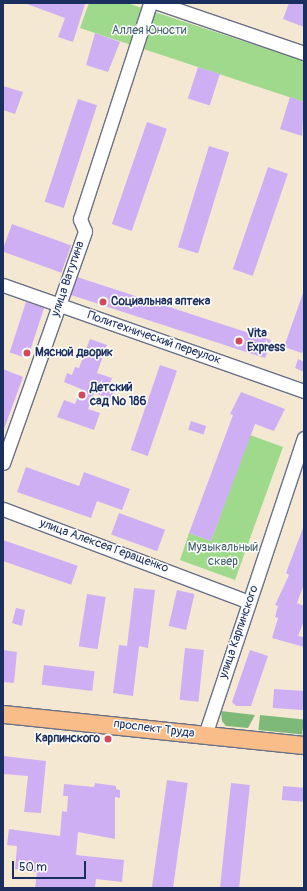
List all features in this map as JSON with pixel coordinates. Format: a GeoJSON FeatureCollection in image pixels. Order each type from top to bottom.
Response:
{"type":"FeatureCollection","features":[{"type":"Feature","properties":{"kind":"main road","name":"проспект Труда"},"geometry":{"type":"LineString","coordinates":[[3,714],[304,745]]}},
{"type":"Feature","properties":{"kind":"street","name":"улица Ватутина"},"geometry":{"type":"LineString","coordinates":[[3,463],[85,231],[80,219],[150,3]]}},
{"type":"Feature","properties":{"kind":"street"},"geometry":{"type":"LineString","coordinates":[[158,3],[304,53]]}},
{"type":"Feature","properties":{"kind":"street","name":"Политехнический переулок"},"geometry":{"type":"LineString","coordinates":[[3,285],[304,391]]}},
{"type":"Feature","properties":{"kind":"street","name":"улица Карпинского"},"geometry":{"type":"LineString","coordinates":[[205,735],[304,438]]}},
{"type":"Feature","properties":{"kind":"street","name":"улица Алексея Геращенко"},"geometry":{"type":"LineString","coordinates":[[3,509],[249,602]]}},
{"type":"Feature","properties":{"kind":"green space","name":"Аллея Юности"},"geometry":{"type":"Polygon","coordinates":[[[89,3],[127,3],[304,61],[304,102],[80,28],[89,3]]]}},
{"type":"Feature","properties":{"kind":"green space","name":"Музыкальный сквер"},"geometry":{"type":"Polygon","coordinates":[[[250,435],[283,447],[235,580],[180,560],[189,533],[211,541],[250,435]]]}},
{"type":"Feature","properties":{"kind":"green space"},"geometry":{"type":"Polygon","coordinates":[[[221,711],[255,715],[248,728],[226,726],[222,721],[221,711]]]}},
{"type":"Feature","properties":{"kind":"green space"},"geometry":{"type":"Polygon","coordinates":[[[260,715],[304,720],[302,735],[258,730],[260,715]]]}},
{"type":"Feature","properties":{"kind":"building"},"geometry":{"type":"Polygon","coordinates":[[[24,3],[85,4],[73,42],[58,37],[65,18],[24,3]]]}},
{"type":"Feature","properties":{"kind":"building"},"geometry":{"type":"Polygon","coordinates":[[[289,3],[304,3],[304,27],[283,19],[289,3]]]}},
{"type":"Feature","properties":{"kind":"building"},"geometry":{"type":"Polygon","coordinates":[[[95,33],[120,42],[108,72],[86,65],[95,33]]]}},
{"type":"Feature","properties":{"kind":"building"},"geometry":{"type":"Polygon","coordinates":[[[198,67],[220,74],[210,105],[188,98],[198,67]]]}},
{"type":"Feature","properties":{"kind":"building"},"geometry":{"type":"Polygon","coordinates":[[[3,86],[23,92],[15,114],[3,110],[3,86]]]}},
{"type":"Feature","properties":{"kind":"building"},"geometry":{"type":"Polygon","coordinates":[[[290,97],[304,102],[302,136],[280,129],[290,97]]]}},
{"type":"Feature","properties":{"kind":"building"},"geometry":{"type":"Polygon","coordinates":[[[78,99],[97,105],[64,208],[45,202],[78,99]]]}},
{"type":"Feature","properties":{"kind":"building"},"geometry":{"type":"Polygon","coordinates":[[[147,122],[167,129],[132,231],[112,224],[147,122]]]}},
{"type":"Feature","properties":{"kind":"building"},"geometry":{"type":"Polygon","coordinates":[[[209,146],[229,152],[198,254],[178,247],[209,146]]]}},
{"type":"Feature","properties":{"kind":"building"},"geometry":{"type":"Polygon","coordinates":[[[268,167],[288,174],[253,276],[233,269],[268,167]]]}},
{"type":"Feature","properties":{"kind":"building"},"geometry":{"type":"Polygon","coordinates":[[[12,224],[71,246],[61,273],[3,252],[12,224]]]}},
{"type":"Feature","properties":{"kind":"building"},"geometry":{"type":"Polygon","coordinates":[[[77,277],[271,340],[265,358],[71,295],[77,277]]]}},
{"type":"Feature","properties":{"kind":"building"},"geometry":{"type":"Polygon","coordinates":[[[303,293],[304,349],[302,353],[284,347],[303,293]]]}},
{"type":"Feature","properties":{"kind":"building"},"geometry":{"type":"Polygon","coordinates":[[[26,302],[44,308],[28,358],[10,352],[26,302]]]}},
{"type":"Feature","properties":{"kind":"building"},"geometry":{"type":"Polygon","coordinates":[[[90,339],[107,345],[97,373],[112,378],[109,386],[115,388],[111,399],[94,393],[88,409],[100,413],[94,430],[57,417],[64,400],[75,404],[81,389],[64,382],[67,373],[72,375],[75,367],[79,368],[90,339]]]}},
{"type":"Feature","properties":{"kind":"building"},"geometry":{"type":"Polygon","coordinates":[[[298,359],[304,362],[304,372],[295,368],[298,359]]]}},
{"type":"Feature","properties":{"kind":"building"},"geometry":{"type":"Polygon","coordinates":[[[160,365],[177,371],[148,456],[131,450],[160,365]]]}},
{"type":"Feature","properties":{"kind":"building"},"geometry":{"type":"Polygon","coordinates":[[[3,369],[23,377],[4,429],[3,429],[3,369]]]}},
{"type":"Feature","properties":{"kind":"building"},"geometry":{"type":"Polygon","coordinates":[[[241,392],[285,409],[274,431],[255,424],[211,541],[189,533],[233,415],[230,414],[241,392]]]}},
{"type":"Feature","properties":{"kind":"building"},"geometry":{"type":"Polygon","coordinates":[[[191,421],[206,426],[203,435],[188,430],[191,421]]]}},
{"type":"Feature","properties":{"kind":"building"},"geometry":{"type":"Polygon","coordinates":[[[26,467],[79,486],[84,472],[130,489],[122,510],[97,501],[91,518],[17,492],[26,467]]]}},
{"type":"Feature","properties":{"kind":"building"},"geometry":{"type":"Polygon","coordinates":[[[119,513],[165,530],[157,551],[111,535],[119,513]]]}},
{"type":"Feature","properties":{"kind":"building"},"geometry":{"type":"Polygon","coordinates":[[[303,528],[304,584],[297,603],[304,606],[304,621],[298,636],[304,637],[304,647],[272,638],[278,618],[275,617],[278,606],[275,605],[289,575],[286,573],[303,528]]]}},
{"type":"Feature","properties":{"kind":"building"},"geometry":{"type":"Polygon","coordinates":[[[3,540],[78,566],[71,585],[3,561],[3,540]]]}},
{"type":"Feature","properties":{"kind":"building"},"geometry":{"type":"Polygon","coordinates":[[[134,588],[155,590],[148,648],[139,646],[133,696],[113,693],[119,645],[127,646],[134,588]]]}},
{"type":"Feature","properties":{"kind":"building"},"geometry":{"type":"Polygon","coordinates":[[[177,590],[195,594],[186,630],[169,626],[177,590]]]}},
{"type":"Feature","properties":{"kind":"building"},"geometry":{"type":"Polygon","coordinates":[[[87,594],[106,597],[97,649],[79,646],[87,594]]]}},
{"type":"Feature","properties":{"kind":"building"},"geometry":{"type":"Polygon","coordinates":[[[16,608],[25,610],[22,626],[12,623],[16,608]]]}},
{"type":"Feature","properties":{"kind":"building"},"geometry":{"type":"Polygon","coordinates":[[[185,648],[204,650],[198,702],[180,700],[185,648]]]}},
{"type":"Feature","properties":{"kind":"building"},"geometry":{"type":"Polygon","coordinates":[[[3,650],[17,652],[14,683],[3,682],[3,650]]]}},
{"type":"Feature","properties":{"kind":"building"},"geometry":{"type":"Polygon","coordinates":[[[250,650],[268,656],[251,706],[236,706],[232,702],[250,650]]]}},
{"type":"Feature","properties":{"kind":"building"},"geometry":{"type":"Polygon","coordinates":[[[44,665],[95,671],[92,691],[42,685],[44,665]]]}},
{"type":"Feature","properties":{"kind":"building"},"geometry":{"type":"Polygon","coordinates":[[[274,689],[304,691],[303,710],[273,708],[274,689]]]}},
{"type":"Feature","properties":{"kind":"building"},"geometry":{"type":"Polygon","coordinates":[[[3,756],[46,761],[41,813],[24,812],[28,776],[3,774],[3,756]]]}},
{"type":"Feature","properties":{"kind":"building"},"geometry":{"type":"Polygon","coordinates":[[[167,780],[188,783],[173,888],[152,888],[167,780]]]}},
{"type":"Feature","properties":{"kind":"building"},"geometry":{"type":"Polygon","coordinates":[[[95,783],[116,786],[116,789],[120,790],[120,798],[115,797],[115,839],[78,832],[76,855],[124,860],[122,882],[96,879],[95,888],[35,888],[37,872],[15,869],[17,846],[7,845],[9,829],[60,836],[62,811],[67,812],[68,796],[63,796],[64,784],[94,787],[95,783]]]}},
{"type":"Feature","properties":{"kind":"building"},"geometry":{"type":"Polygon","coordinates":[[[231,783],[250,785],[239,888],[220,888],[231,783]]]}},
{"type":"Feature","properties":{"kind":"building"},"geometry":{"type":"Polygon","coordinates":[[[283,786],[304,788],[303,802],[282,800],[283,786]]]}},
{"type":"Feature","properties":{"kind":"place","name":"Социальная аптека"},"geometry":{"type":"Point","coordinates":[103,302]}},
{"type":"Feature","properties":{"kind":"place","name":"Vita Express"},"geometry":{"type":"Point","coordinates":[239,341]}},
{"type":"Feature","properties":{"kind":"place","name":"Мясной дворик"},"geometry":{"type":"Point","coordinates":[27,353]}},
{"type":"Feature","properties":{"kind":"place","name":"Детский сад № 186"},"geometry":{"type":"Point","coordinates":[82,395]}},
{"type":"Feature","properties":{"kind":"place","name":"Карпинского"},"geometry":{"type":"Point","coordinates":[108,739]}}]}
